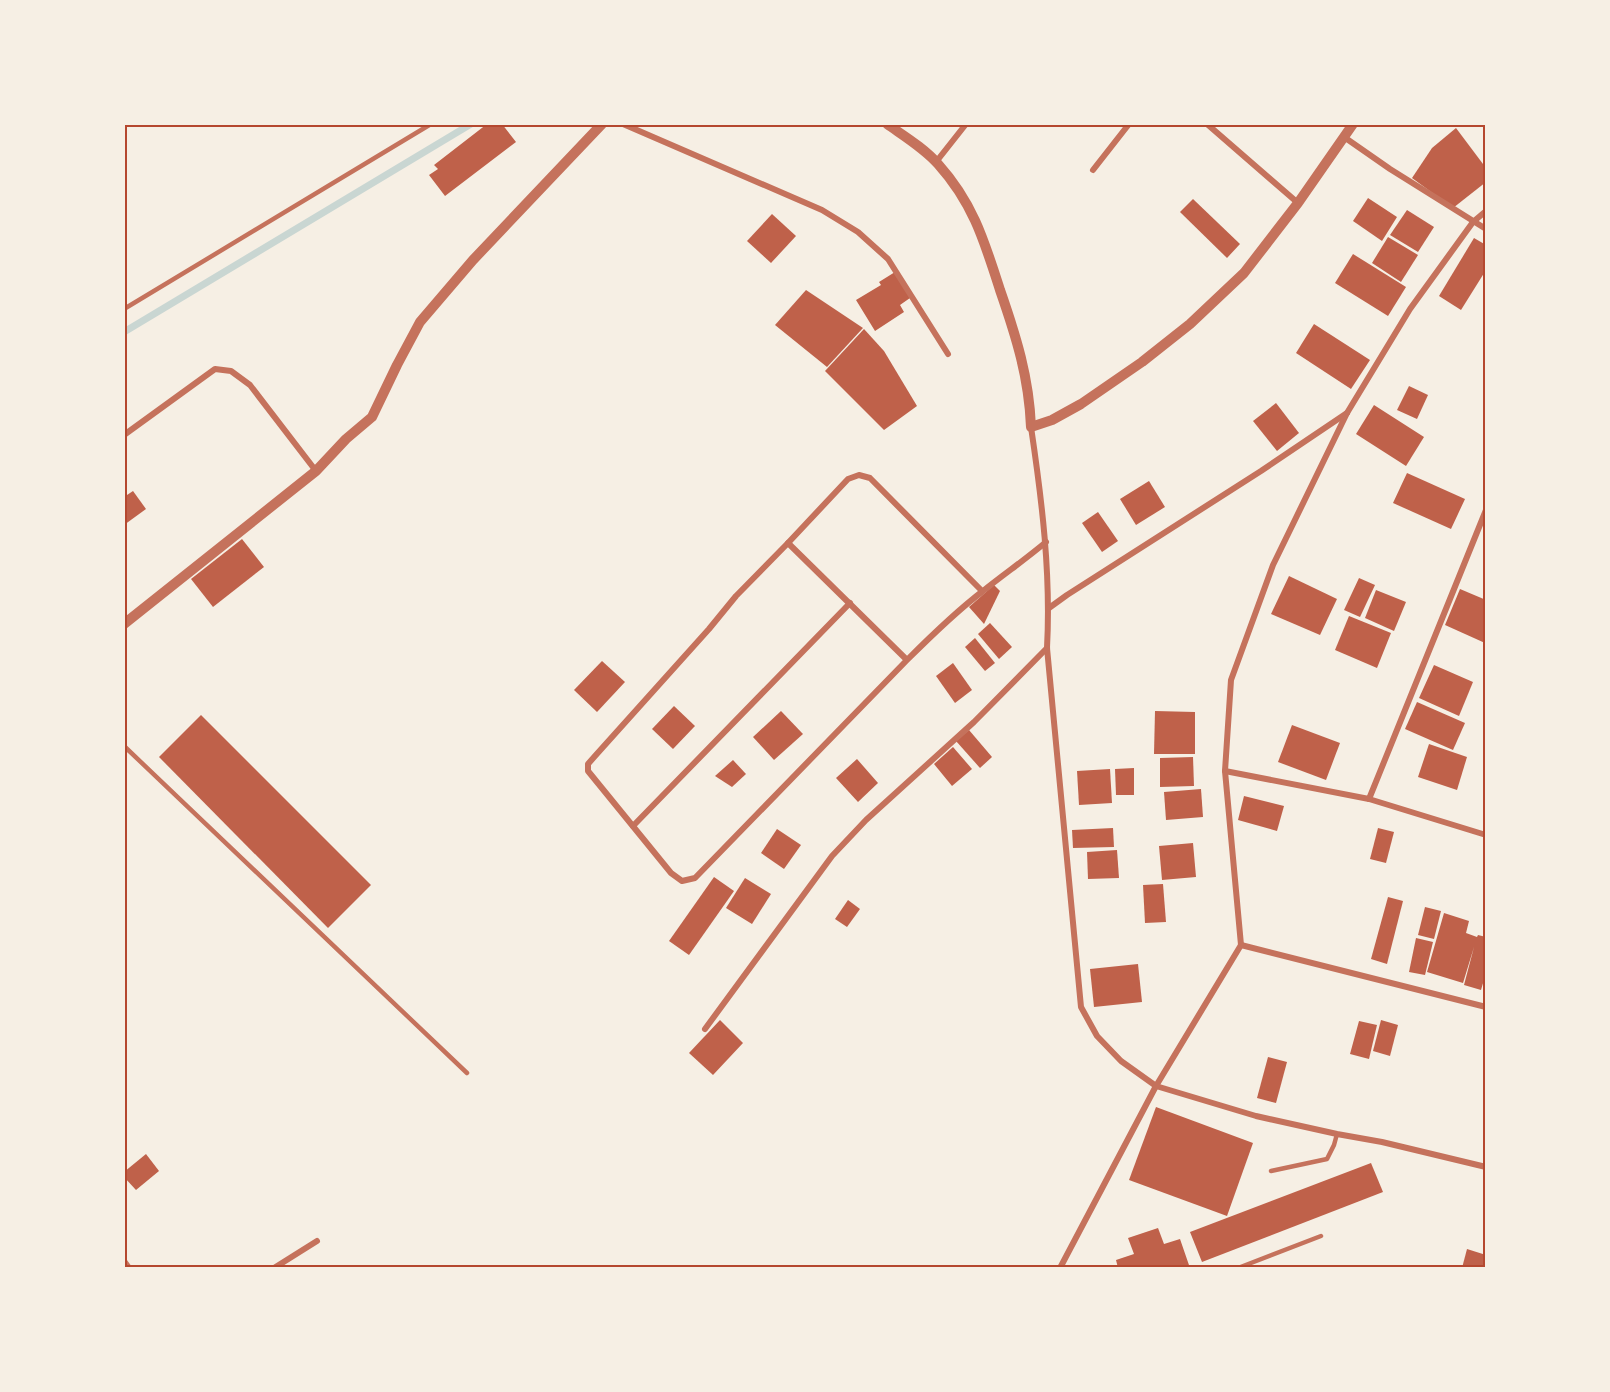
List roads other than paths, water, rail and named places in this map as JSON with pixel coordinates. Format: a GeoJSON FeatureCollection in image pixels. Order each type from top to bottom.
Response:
{"type":"FeatureCollection","features":[{"type":"Feature","properties":{"kind":"street"},"geometry":{"type":"LineString","coordinates":[[124,624],[316,471],[346,439],[372,417],[420,322],[473,260],[602,124]]}},
{"type":"Feature","properties":{"kind":"street"},"geometry":{"type":"LineString","coordinates":[[623,124],[822,210],[858,232],[888,259],[948,354]]}},
{"type":"Feature","properties":{"kind":"street"},"geometry":{"type":"LineString","coordinates":[[887,124],[936,162],[962,195],[981,231],[1020,350],[1030,403],[1046,542],[1049,608],[1047,648],[1081,1007],[1097,1036],[1120,1061],[1156,1086],[1256,1116],[1383,1142],[1485,1167]]}},
{"type":"Feature","properties":{"kind":"street"},"geometry":{"type":"LineString","coordinates":[[936,162],[966,124]]}},
{"type":"Feature","properties":{"kind":"street"},"geometry":{"type":"LineString","coordinates":[[1093,170],[1129,124]]}},
{"type":"Feature","properties":{"kind":"street"},"geometry":{"type":"LineString","coordinates":[[1207,124],[1298,203]]}},
{"type":"Feature","properties":{"kind":"street"},"geometry":{"type":"LineString","coordinates":[[1031,427],[1052,420],[1082,404],[1142,362],[1190,324],[1244,273],[1298,203],[1353,124]]}},
{"type":"Feature","properties":{"kind":"street"},"geometry":{"type":"LineString","coordinates":[[1344,137],[1485,229]]}},
{"type":"Feature","properties":{"kind":"street"},"geometry":{"type":"LineString","coordinates":[[1060,1268],[1156,1086],[1241,945],[1225,771],[1231,680],[1273,565],[1347,412],[1410,309],[1473,222],[1485,211]]}},
{"type":"Feature","properties":{"kind":"street"},"geometry":{"type":"LineString","coordinates":[[124,435],[215,369],[231,371],[250,385],[316,471]]}},
{"type":"Feature","properties":{"kind":"street"},"geometry":{"type":"LineString","coordinates":[[1049,608],[1067,594],[1262,471],[1347,412]]}},
{"type":"Feature","properties":{"kind":"street"},"geometry":{"type":"LineString","coordinates":[[982,591],[870,478],[859,475],[848,479],[736,596],[588,764],[588,771],[671,873],[682,881],[695,878],[907,660],[982,591],[1018,566],[1046,542]]}},
{"type":"Feature","properties":{"kind":"street"},"geometry":{"type":"LineString","coordinates":[[1369,799],[1485,510]]}},
{"type":"Feature","properties":{"kind":"street"},"geometry":{"type":"LineString","coordinates":[[788,543],[907,660]]}},
{"type":"Feature","properties":{"kind":"street"},"geometry":{"type":"LineString","coordinates":[[633,826],[850,603]]}},
{"type":"Feature","properties":{"kind":"street"},"geometry":{"type":"LineString","coordinates":[[705,1029],[831,856],[866,820],[974,722],[1047,648]]}},
{"type":"Feature","properties":{"kind":"street"},"geometry":{"type":"LineString","coordinates":[[1225,771],[1369,799],[1485,835]]}},
{"type":"Feature","properties":{"kind":"street"},"geometry":{"type":"LineString","coordinates":[[1241,945],[1485,1008]]}},
{"type":"Feature","properties":{"kind":"street"},"geometry":{"type":"LineString","coordinates":[[274,1268],[317,1241]]}},
{"type":"Feature","properties":{"kind":"street"},"geometry":{"type":"LineString","coordinates":[[124,1261],[129,1268]]}},
{"type":"Feature","properties":{"kind":"lane"},"geometry":{"type":"LineString","coordinates":[[124,309],[431,124]]}},
{"type":"Feature","properties":{"kind":"lane"},"geometry":{"type":"LineString","coordinates":[[124,746],[467,1073]]}},
{"type":"Feature","properties":{"kind":"lane"},"geometry":{"type":"LineString","coordinates":[[1271,1171],[1327,1159],[1335,1145],[1337,1134]]}},
{"type":"Feature","properties":{"kind":"lane"},"geometry":{"type":"LineString","coordinates":[[1238,1268],[1321,1236]]}},
{"type":"Feature","properties":{"kind":"waterway"},"geometry":{"type":"LineString","coordinates":[[124,332],[471,124]]}}]}
